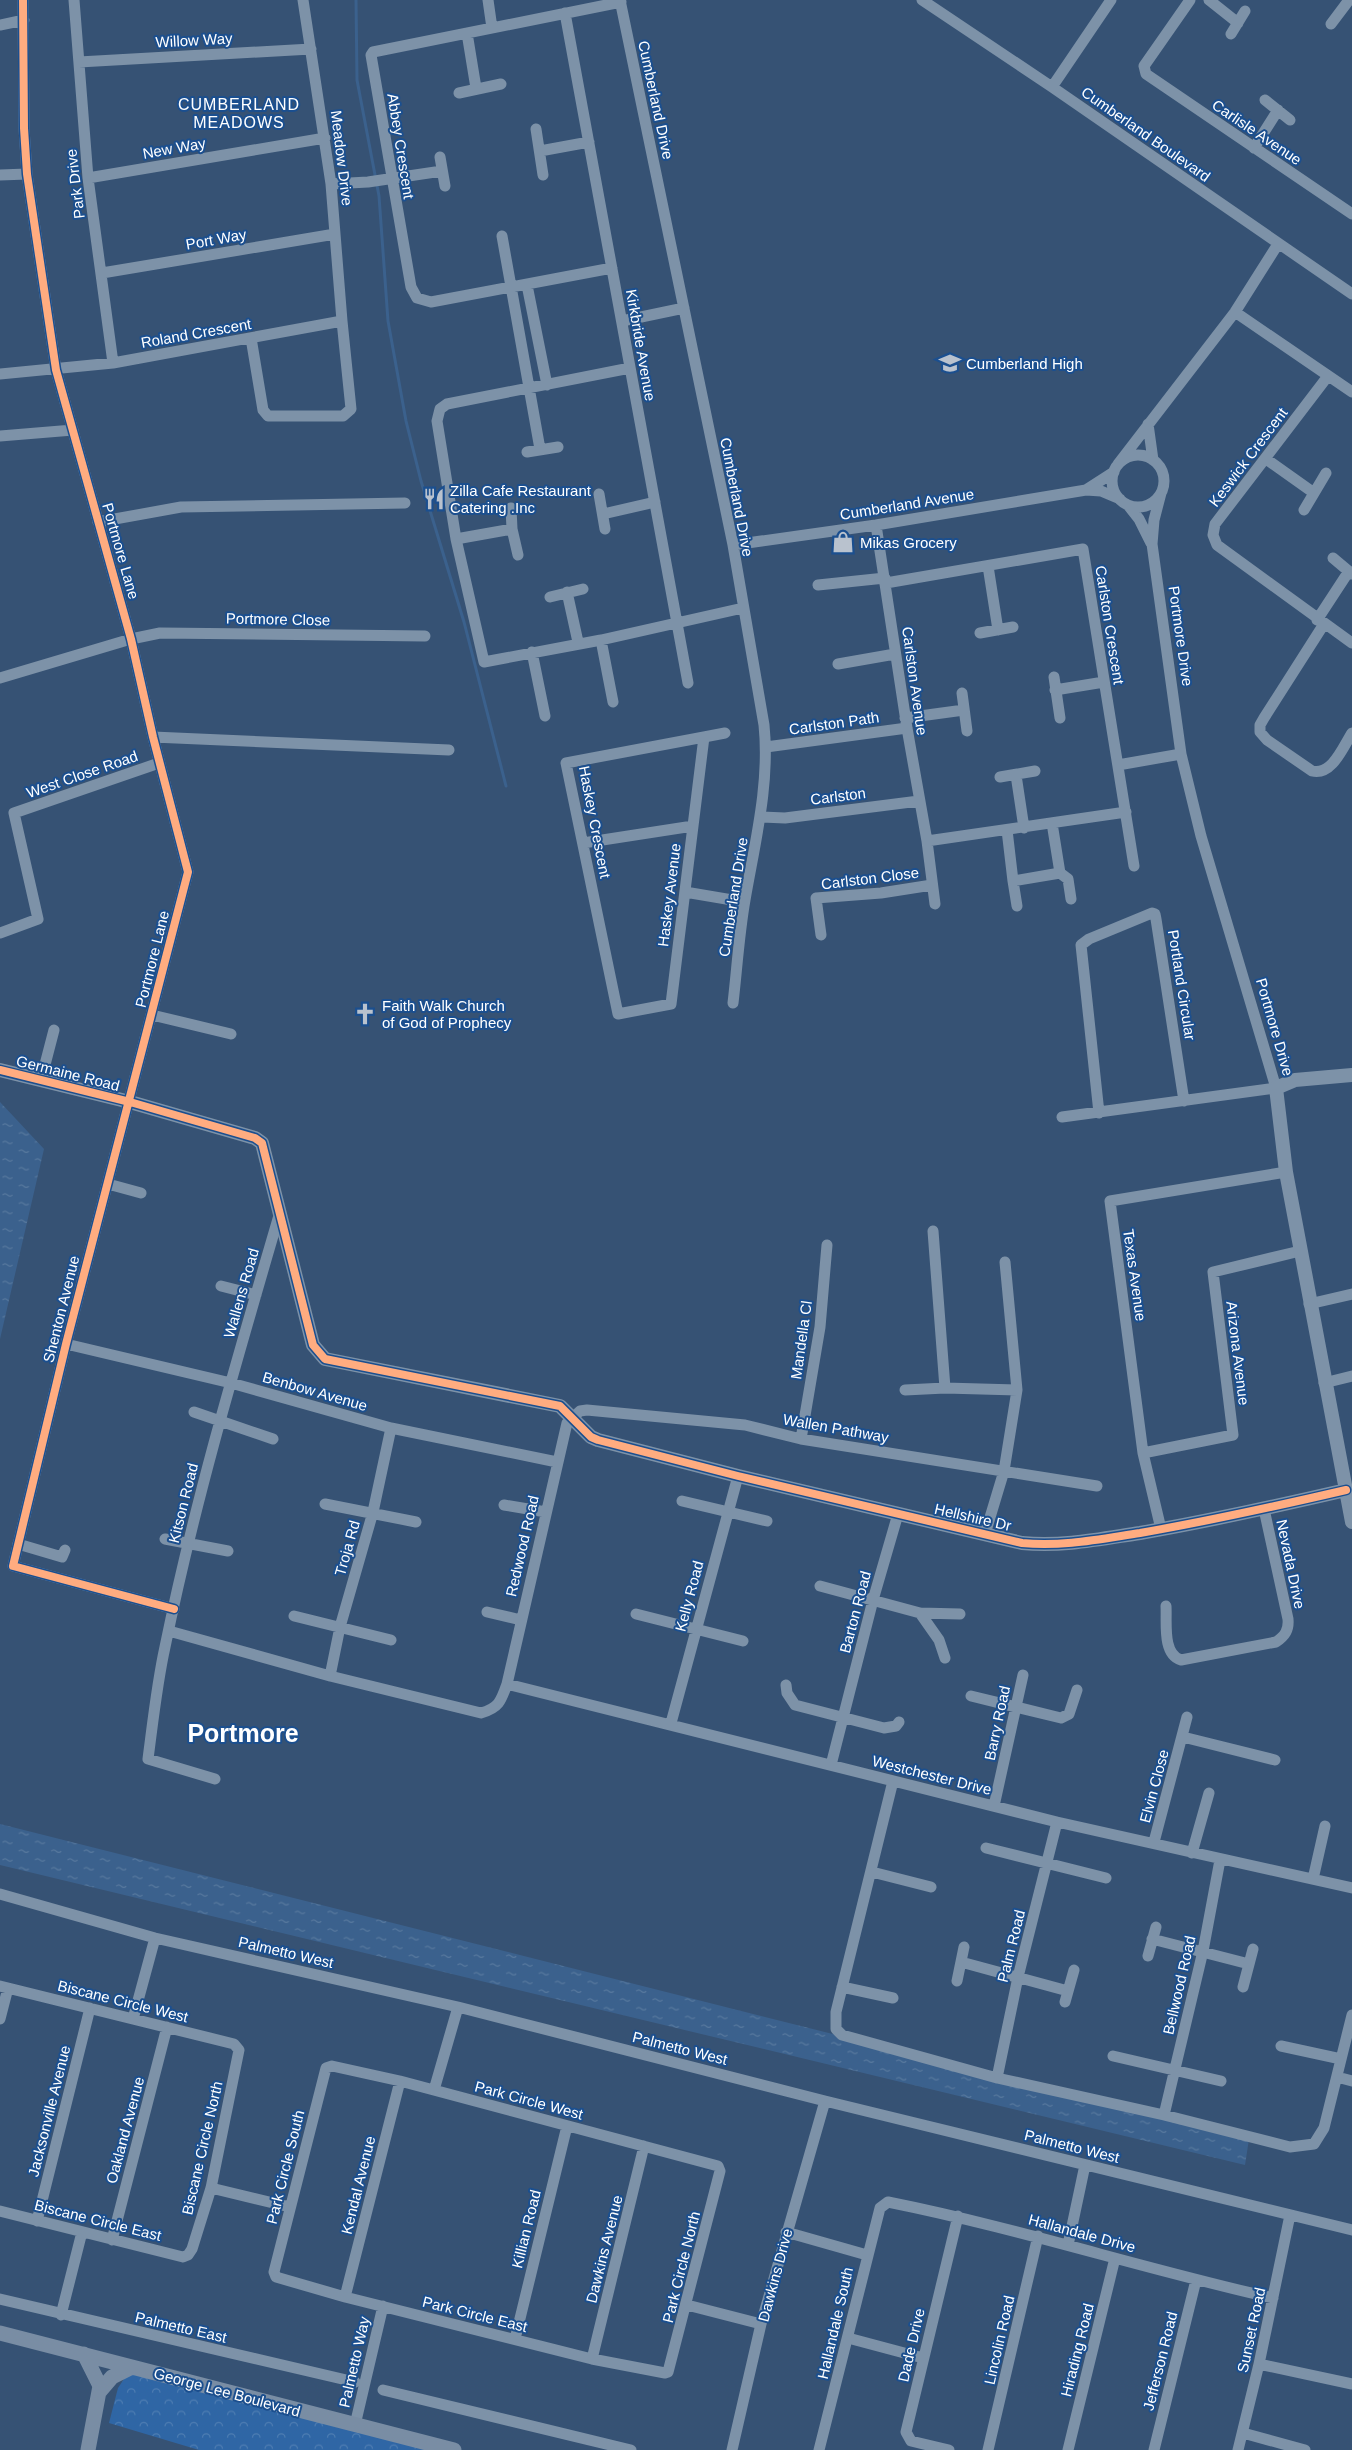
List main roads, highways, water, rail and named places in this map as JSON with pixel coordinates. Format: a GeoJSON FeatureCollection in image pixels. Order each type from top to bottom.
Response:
{"type":"FeatureCollection","features":[{"type":"Feature","properties":{"kind":"main road","name":"George Lee Boulevard"},"geometry":{"type":"LineString","coordinates":[[0,2333],[454,2450]]}},
{"type":"Feature","properties":{"kind":"main road"},"geometry":{"type":"LineString","coordinates":[[84,2354],[97,2375],[100,2391],[88,2450]]}},
{"type":"Feature","properties":{"kind":"main road"},"geometry":{"type":"LineString","coordinates":[[100,2391],[112,2377],[132,2367]]}},
{"type":"Feature","properties":{"kind":"water"},"geometry":{"type":"Polygon","coordinates":[[[0,1102],[44,1149],[0,1339],[0,1102]]]}},
{"type":"Feature","properties":{"kind":"water"},"geometry":{"type":"Polygon","coordinates":[[[0,1824],[1249,2139],[1245,2165],[0,1865],[0,1824]]]}},
{"type":"Feature","properties":{"kind":"waterway"},"geometry":{"type":"LineString","coordinates":[[356,0],[357,80],[379,196],[388,321],[406,421],[421,481],[464,622],[506,786]]}},
{"type":"Feature","properties":{"kind":"place","name":"Cumberland High"},"geometry":{"type":"Point","coordinates":[950,363]}},
{"type":"Feature","properties":{"kind":"place","name":"Zilla Cafe Restaurant Catering .Inc"},"geometry":{"type":"Point","coordinates":[434,499]}},
{"type":"Feature","properties":{"kind":"place","name":"Mikas Grocery"},"geometry":{"type":"Point","coordinates":[843,542]}},
{"type":"Feature","properties":{"kind":"place","name":"Faith Walk Church of God of Prophecy"},"geometry":{"type":"Point","coordinates":[365,1014]}},
{"type":"Feature","properties":{"kind":"district","name":"CUMBERLAND MEADOWS"},"geometry":{"type":"Point","coordinates":[239,113]}},
{"type":"Feature","properties":{"kind":"district","name":"Portmore"},"geometry":{"type":"Point","coordinates":[243,1733]}}]}
